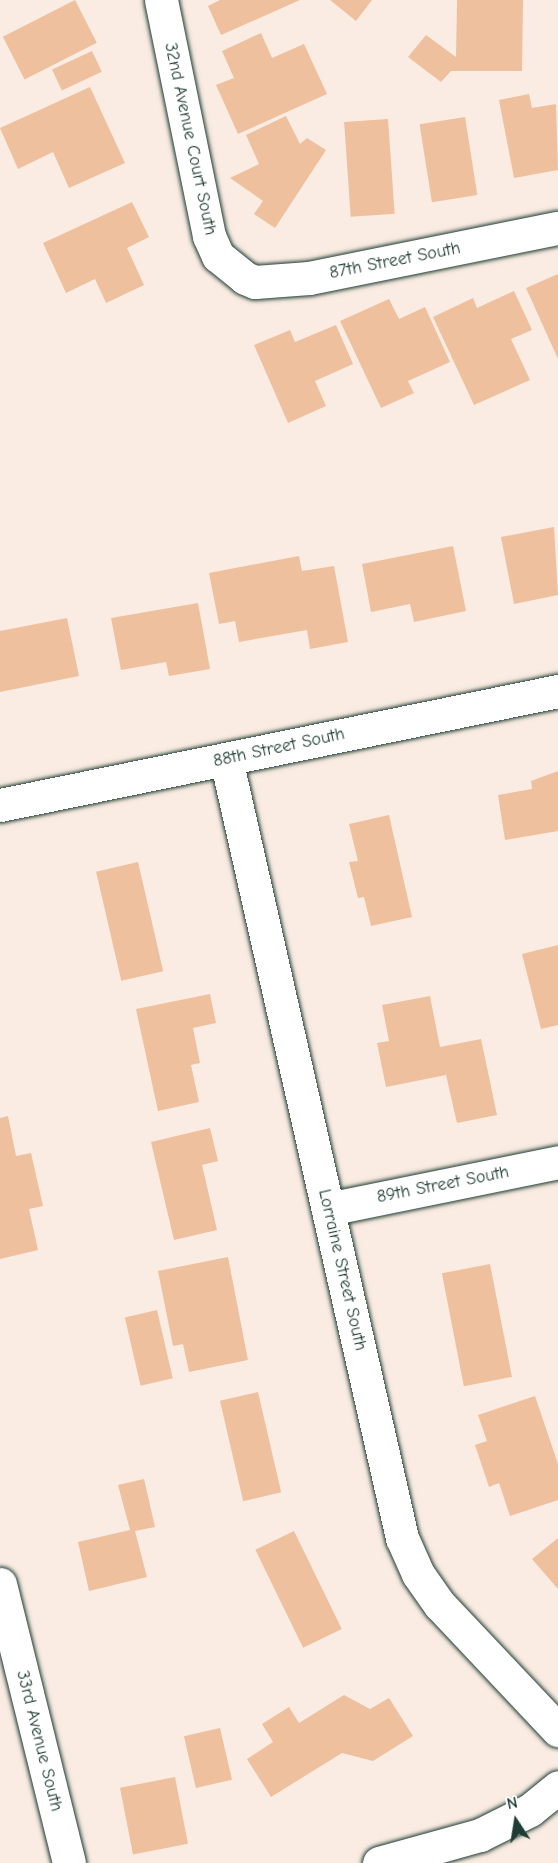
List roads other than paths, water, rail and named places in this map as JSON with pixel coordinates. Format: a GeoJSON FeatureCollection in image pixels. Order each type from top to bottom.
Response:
{"type":"FeatureCollection","features":[{"type":"Feature","properties":{"kind":"street","name":"32nd Avenue Court South"},"geometry":{"type":"LineString","coordinates":[[161,0],[202,214],[218,256],[234,271]]}},
{"type":"Feature","properties":{"kind":"street","name":"87th Street South"},"geometry":{"type":"LineString","coordinates":[[234,271],[255,282],[309,278],[558,228]]}},
{"type":"Feature","properties":{"kind":"street","name":"88th Street South"},"geometry":{"type":"LineString","coordinates":[[0,805],[558,691]]}},
{"type":"Feature","properties":{"kind":"street","name":"Lorraine Street South"},"geometry":{"type":"LineString","coordinates":[[226,759],[402,1538],[414,1565],[440,1605],[558,1730]]}},
{"type":"Feature","properties":{"kind":"street","name":"89th Street South"},"geometry":{"type":"LineString","coordinates":[[328,1209],[558,1162]]}},
{"type":"Feature","properties":{"kind":"street","name":"33rd Avenue South"},"geometry":{"type":"LineString","coordinates":[[0,1584],[69,1863]]}},
{"type":"Feature","properties":{"kind":"street"},"geometry":{"type":"LineString","coordinates":[[379,1863],[480,1835],[530,1810],[558,1786]]}}]}
